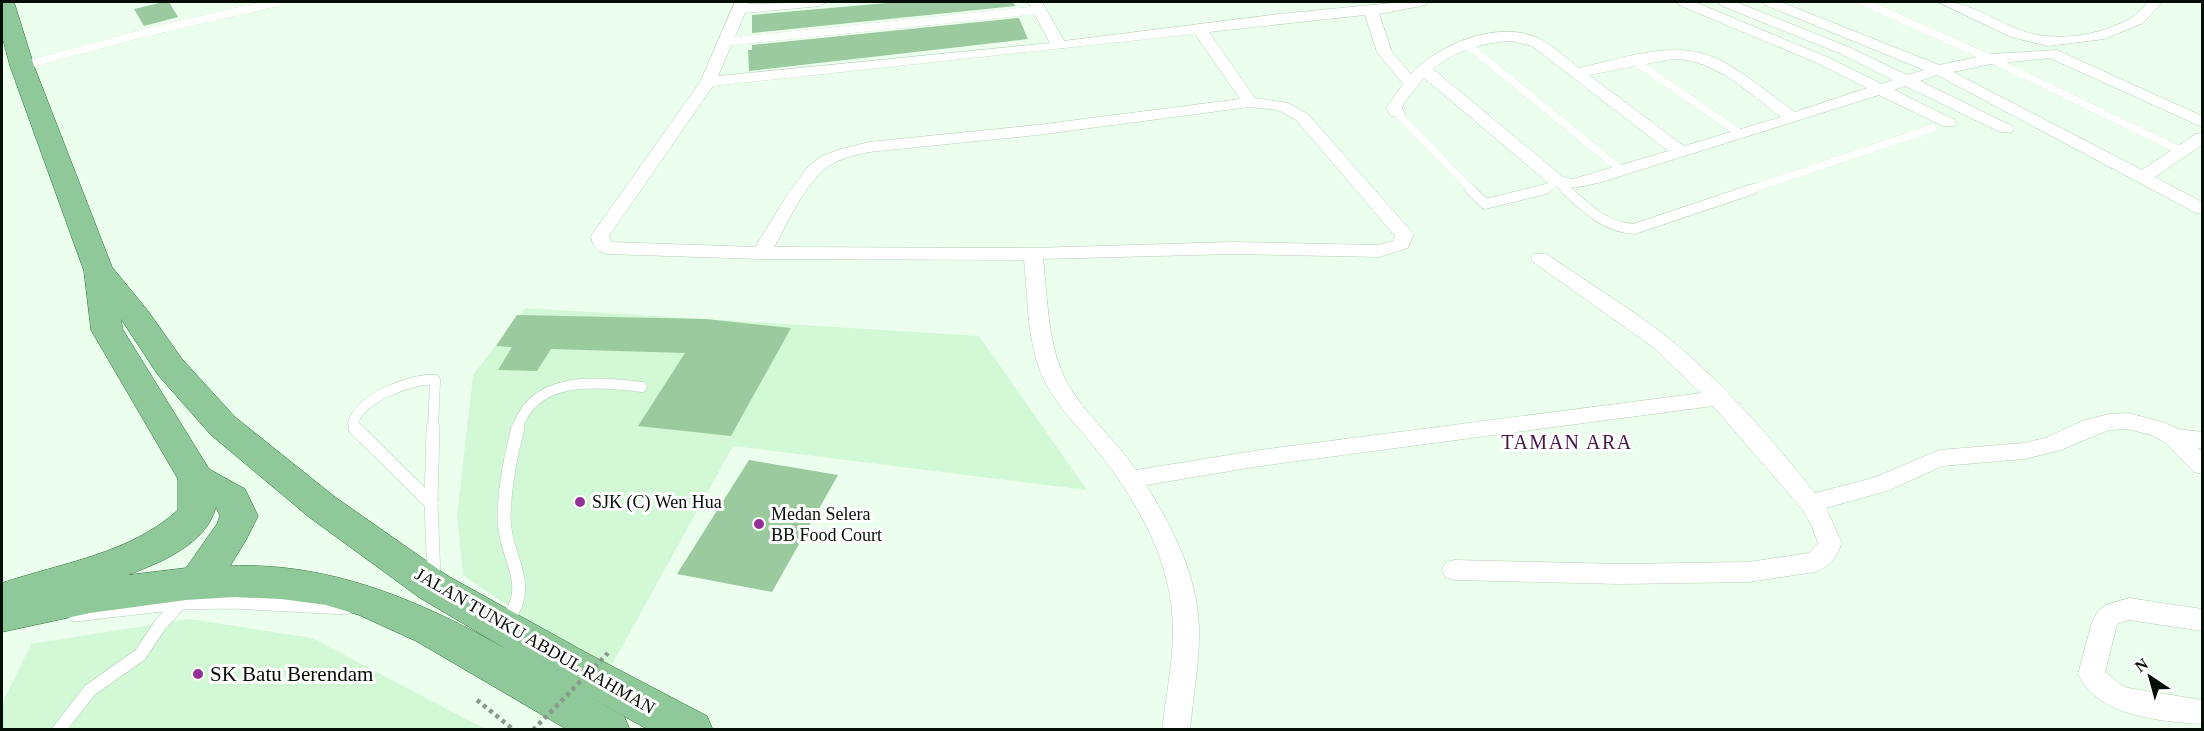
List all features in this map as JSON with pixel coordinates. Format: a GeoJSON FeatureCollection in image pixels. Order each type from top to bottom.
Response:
{"type":"FeatureCollection","features":[{"type":"Feature","properties":{"kind":"main road","name":"JALAN TUNKU ABDUL RAHMAN"},"geometry":{"type":"LineString","coordinates":[[6,2],[15,66],[98,269],[137,318],[170,367],[223,426],[322,507],[434,587],[691,729]]}},
{"type":"Feature","properties":{"kind":"main road"},"geometry":{"type":"LineString","coordinates":[[2,599],[135,556],[166,540],[193,518],[199,498],[196,479],[107,330],[98,269]]}},
{"type":"Feature","properties":{"kind":"main road"},"geometry":{"type":"LineString","coordinates":[[188,594],[234,530],[239,516],[232,499],[196,479]]}},
{"type":"Feature","properties":{"kind":"main road"},"geometry":{"type":"LineString","coordinates":[[2,615],[152,588],[188,594],[227,581],[300,584],[366,600],[394,612],[451,639],[537,711],[608,729]]}},
{"type":"Feature","properties":{"kind":"street"},"geometry":{"type":"LineString","coordinates":[[761,253],[812,173],[834,157],[850,152],[869,147],[1037,130],[1250,102],[1282,106],[1302,117],[1404,235],[1401,244],[1379,251],[1232,248],[1033,254],[761,253],[614,249],[602,245],[600,236],[708,82],[741,5],[820,2]]}},
{"type":"Feature","properties":{"kind":"street"},"geometry":{"type":"LineString","coordinates":[[708,82],[1200,30],[1421,2]]}},
{"type":"Feature","properties":{"kind":"street"},"geometry":{"type":"LineString","coordinates":[[1684,2],[1881,87],[1941,126]]}},
{"type":"Feature","properties":{"kind":"street"},"geometry":{"type":"LineString","coordinates":[[1725,2],[1908,79],[2006,129]]}},
{"type":"Feature","properties":{"kind":"street"},"geometry":{"type":"LineString","coordinates":[[1770,2],[1938,70],[2202,209]]}},
{"type":"Feature","properties":{"kind":"street"},"geometry":{"type":"LineString","coordinates":[[1945,2],[2016,34],[2048,42],[2099,36],[2138,20],[2155,2]]}},
{"type":"Feature","properties":{"kind":"street"},"geometry":{"type":"LineString","coordinates":[[1037,6],[1059,45]]}},
{"type":"Feature","properties":{"kind":"street"},"geometry":{"type":"LineString","coordinates":[[1377,8],[1384,52],[1390,64],[1412,84]]}},
{"type":"Feature","properties":{"kind":"street"},"geometry":{"type":"LineString","coordinates":[[1200,30],[1250,102]]}},
{"type":"Feature","properties":{"kind":"street"},"geometry":{"type":"LineString","coordinates":[[1397,113],[1394,108],[1396,102],[1433,61],[1468,45],[1506,36],[1529,39],[1680,152]]}},
{"type":"Feature","properties":{"kind":"street"},"geometry":{"type":"LineString","coordinates":[[1424,70],[1558,182],[1574,184],[1793,118],[1881,87],[1938,70],[1991,59],[2052,53],[2202,122]]}},
{"type":"Feature","properties":{"kind":"street"},"geometry":{"type":"LineString","coordinates":[[1576,73],[1674,54],[1703,57],[1793,118]]}},
{"type":"Feature","properties":{"kind":"street"},"geometry":{"type":"LineString","coordinates":[[2143,177],[2202,138]]}},
{"type":"Feature","properties":{"kind":"street"},"geometry":{"type":"LineString","coordinates":[[1033,254],[1052,372],[1062,391],[1130,478],[1156,524],[1179,583],[1186,625],[1176,729]]}},
{"type":"Feature","properties":{"kind":"street"},"geometry":{"type":"LineString","coordinates":[[1454,570],[1622,574],[1749,572],[1815,562],[1825,554],[1830,543],[1828,532],[1810,503],[1718,398],[1662,344],[1540,258]]}},
{"type":"Feature","properties":{"kind":"street"},"geometry":{"type":"LineString","coordinates":[[1130,478],[1260,458],[1718,398]]}},
{"type":"Feature","properties":{"kind":"street"},"geometry":{"type":"LineString","coordinates":[[1810,503],[1882,484],[1939,458],[2024,451],[2050,445],[2090,427],[2109,422],[2128,422],[2158,429],[2174,437],[2202,465]]}},
{"type":"Feature","properties":{"kind":"street"},"geometry":{"type":"LineString","coordinates":[[2174,437],[2202,440]]}},
{"type":"Feature","properties":{"kind":"street"},"geometry":{"type":"LineString","coordinates":[[2202,620],[2130,609],[2117,611],[2109,615],[2105,622],[2091,674],[2095,682],[2118,698],[2202,712]]}},
{"type":"Feature","properties":{"kind":"lane"},"geometry":{"type":"LineString","coordinates":[[15,66],[278,2]]}},
{"type":"Feature","properties":{"kind":"lane"},"geometry":{"type":"LineString","coordinates":[[1863,2],[1991,59],[2183,152]]}},
{"type":"Feature","properties":{"kind":"lane"},"geometry":{"type":"LineString","coordinates":[[725,42],[1037,6]]}},
{"type":"Feature","properties":{"kind":"lane"},"geometry":{"type":"LineString","coordinates":[[1468,45],[1621,170]]}},
{"type":"Feature","properties":{"kind":"lane"},"geometry":{"type":"LineString","coordinates":[[1636,62],[1741,134]]}},
{"type":"Feature","properties":{"kind":"lane"},"geometry":{"type":"LineString","coordinates":[[1397,113],[1485,204],[1540,192],[1558,182],[1605,222],[1624,230],[1634,229],[1941,126]]}},
{"type":"Feature","properties":{"kind":"lane"},"geometry":{"type":"LineString","coordinates":[[431,503],[352,427],[352,419],[359,408],[421,379],[435,380],[431,503],[434,587]]}},
{"type":"Feature","properties":{"kind":"lane"},"geometry":{"type":"LineString","coordinates":[[502,626],[517,610],[522,594],[506,537],[505,490],[524,410],[541,396],[585,382],[606,382],[642,387]]}},
{"type":"Feature","properties":{"kind":"lane"},"geometry":{"type":"LineString","coordinates":[[2,621],[188,594]]}},
{"type":"Feature","properties":{"kind":"lane"},"geometry":{"type":"LineString","coordinates":[[58,729],[90,690],[140,655],[160,625],[188,594]]}},
{"type":"Feature","properties":{"kind":"path"},"geometry":{"type":"LineString","coordinates":[[537,711],[608,654]]}},
{"type":"Feature","properties":{"kind":"path"},"geometry":{"type":"LineString","coordinates":[[477,700],[514,729]]}},
{"type":"Feature","properties":{"kind":"shaded area","name":"SJK (C) Wen Hua"},"geometry":{"type":"Polygon","coordinates":[[[525,308],[979,336],[1087,490],[733,446],[607,674],[463,575],[457,515],[473,375],[525,308]]]}},
{"type":"Feature","properties":{"kind":"shaded area","name":"SK Batu Berendam"},"geometry":{"type":"Polygon","coordinates":[[[189,619],[312,638],[485,729],[2,729],[2,704],[31,644],[189,619]]]}},
{"type":"Feature","properties":{"kind":"building"},"geometry":{"type":"Polygon","coordinates":[[[169,2],[178,17],[144,26],[134,9],[169,2]]]}},
{"type":"Feature","properties":{"kind":"building"},"geometry":{"type":"Polygon","coordinates":[[[898,2],[1013,2],[1015,6],[752,33],[752,15],[898,2]]]}},
{"type":"Feature","properties":{"kind":"building"},"geometry":{"type":"Polygon","coordinates":[[[1019,18],[1028,39],[749,71],[748,50],[752,50],[752,45],[1019,18]]]}},
{"type":"Feature","properties":{"kind":"building"},"geometry":{"type":"Polygon","coordinates":[[[517,315],[706,319],[791,328],[731,436],[638,426],[685,353],[551,349],[537,371],[498,370],[512,347],[496,346],[517,315]]]}},
{"type":"Feature","properties":{"kind":"building","name":"Medan Selera BB Food Court"},"geometry":{"type":"Polygon","coordinates":[[[749,460],[838,475],[772,592],[677,574],[749,460]]]}},
{"type":"Feature","properties":{"kind":"place","name":"SJK (C) Wen Hua"},"geometry":{"type":"Point","coordinates":[580,502]}},
{"type":"Feature","properties":{"kind":"place","name":"Medan Selera BB Food Court"},"geometry":{"type":"Point","coordinates":[759,524]}},
{"type":"Feature","properties":{"kind":"place","name":"SK Batu Berendam"},"geometry":{"type":"Point","coordinates":[198,674]}},
{"type":"Feature","properties":{"kind":"district","name":"TAMAN ARA"},"geometry":{"type":"Point","coordinates":[1567,442]}}]}
